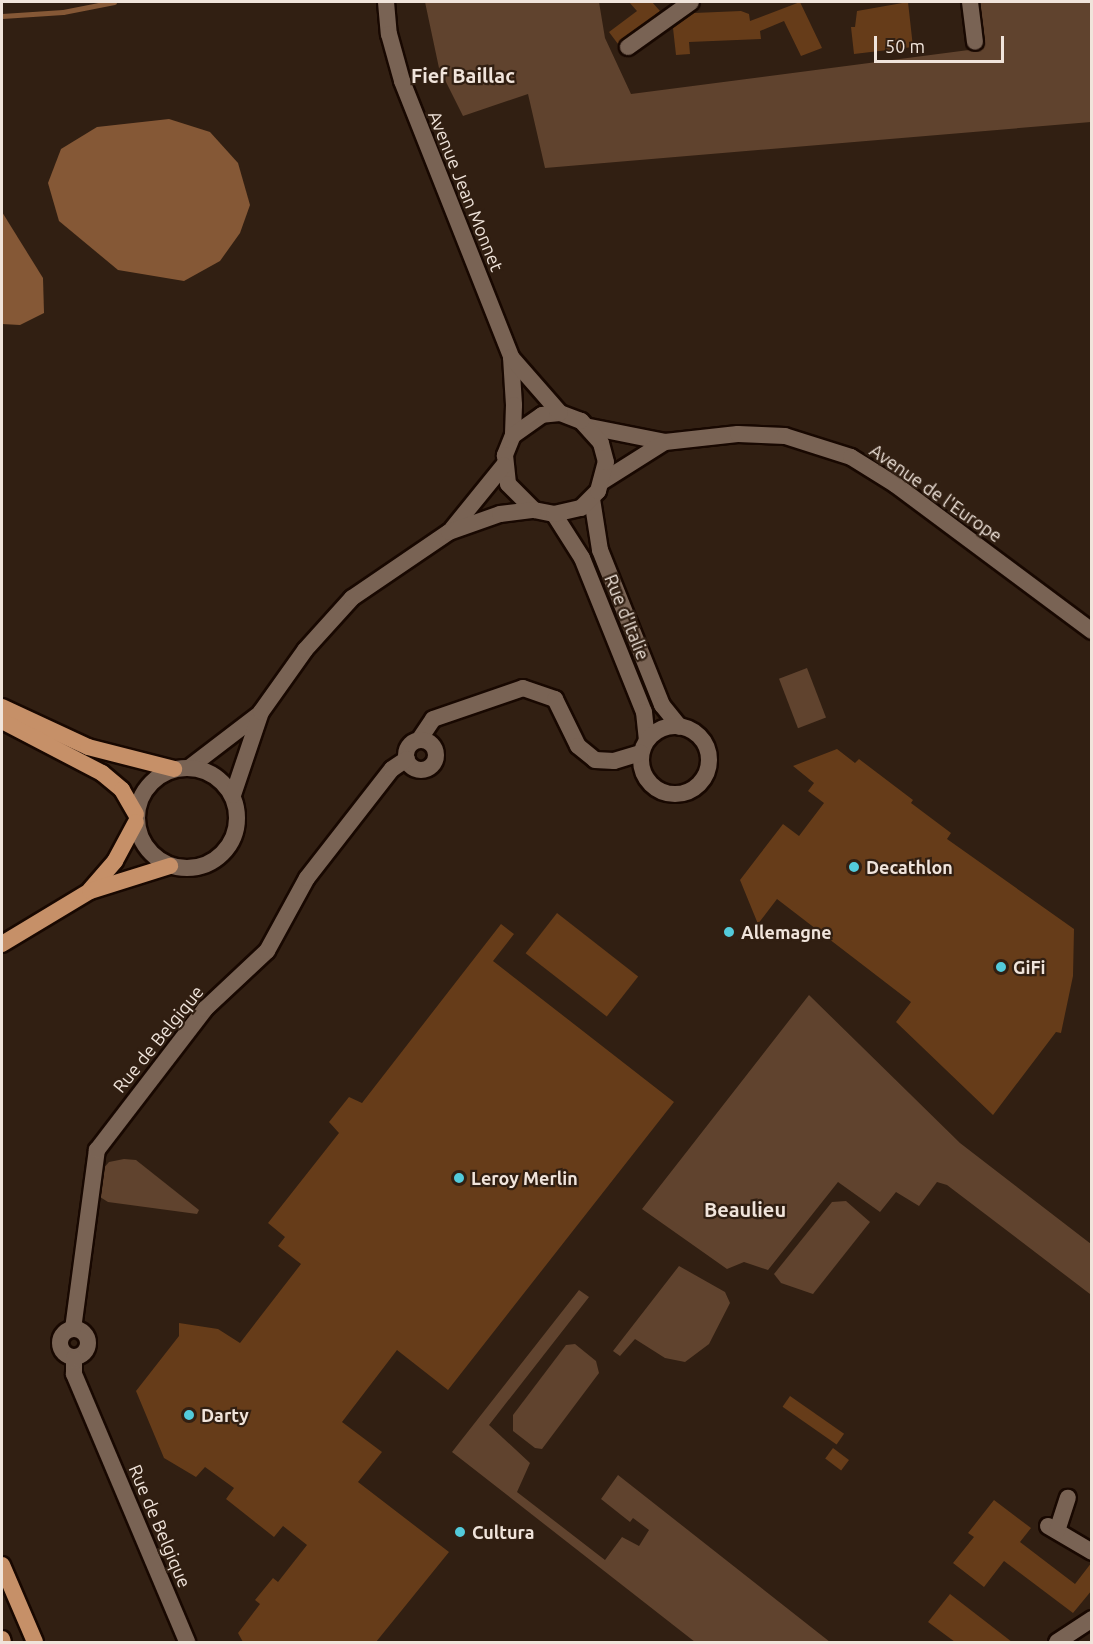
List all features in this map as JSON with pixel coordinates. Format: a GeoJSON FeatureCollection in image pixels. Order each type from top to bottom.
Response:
{"type":"FeatureCollection","features":[{"type":"Feature","properties":{"kind":"highway"},"geometry":{"type":"LineString","coordinates":[[2,706],[88,747],[182,768]]}},
{"type":"Feature","properties":{"kind":"highway"},"geometry":{"type":"LineString","coordinates":[[2,721],[102,773],[122,790],[136,818],[115,861],[90,891]]}},
{"type":"Feature","properties":{"kind":"highway"},"geometry":{"type":"LineString","coordinates":[[2,944],[90,891],[170,866]]}},
{"type":"Feature","properties":{"kind":"highway"},"geometry":{"type":"LineString","coordinates":[[2,1565],[34,1642]]}},
{"type":"Feature","properties":{"kind":"street","name":"Avenue Jean Monnet"},"geometry":{"type":"LineString","coordinates":[[386,2],[389,34],[402,81],[511,357],[560,413]]}},
{"type":"Feature","properties":{"kind":"street"},"geometry":{"type":"LineString","coordinates":[[628,47],[691,2]]}},
{"type":"Feature","properties":{"kind":"street"},"geometry":{"type":"LineString","coordinates":[[970,2],[975,42]]}},
{"type":"Feature","properties":{"kind":"street","name":"Avenue Jean Monnet"},"geometry":{"type":"LineString","coordinates":[[511,357],[513,435]]}},
{"type":"Feature","properties":{"kind":"street"},"geometry":{"type":"LineString","coordinates":[[261,712],[182,768],[148,785],[136,818],[147,848],[170,866],[200,867],[225,852],[238,825],[233,795],[261,712],[304,651],[352,598],[449,532],[500,514],[534,510],[554,514],[568,513],[592,499],[603,482],[606,462],[602,443],[590,427],[560,413],[534,418],[513,435],[504,465],[449,532]]}},
{"type":"Feature","properties":{"kind":"street","name":"Avenue de l'Europe"},"geometry":{"type":"LineString","coordinates":[[590,427],[665,442],[738,434],[785,436],[851,457],[896,485],[1092,631]]}},
{"type":"Feature","properties":{"kind":"street","name":"Avenue de l'Europe"},"geometry":{"type":"LineString","coordinates":[[603,482],[665,442]]}},
{"type":"Feature","properties":{"kind":"street"},"geometry":{"type":"LineString","coordinates":[[504,465],[519,499],[534,510]]}},
{"type":"Feature","properties":{"kind":"street","name":"Rue d'Italie"},"geometry":{"type":"LineString","coordinates":[[592,499],[600,550],[662,705],[680,727]]}},
{"type":"Feature","properties":{"kind":"street","name":"Rue d'Italie"},"geometry":{"type":"LineString","coordinates":[[554,514],[582,558],[644,712],[644,746]]}},
{"type":"Feature","properties":{"kind":"street"},"geometry":{"type":"LineString","coordinates":[[419,740],[435,750],[433,764],[421,770],[407,759],[411,745],[419,740],[433,718],[523,688],[555,699],[578,746],[595,760],[614,761],[644,746],[662,729],[680,727],[697,735],[707,751],[707,770],[696,786],[673,794],[654,787],[641,765],[644,746]]}},
{"type":"Feature","properties":{"kind":"street","name":"Rue de Belgique"},"geometry":{"type":"LineString","coordinates":[[187,1642],[74,1374],[74,1358],[89,1345],[84,1332],[73,1329],[97,1150],[205,1009],[267,951],[307,878],[392,769],[407,759]]}},
{"type":"Feature","properties":{"kind":"street"},"geometry":{"type":"LineString","coordinates":[[182,768],[222,781],[233,795]]}},
{"type":"Feature","properties":{"kind":"street"},"geometry":{"type":"LineString","coordinates":[[1068,1498],[1052,1529],[1092,1552]]}},
{"type":"Feature","properties":{"kind":"street"},"geometry":{"type":"LineString","coordinates":[[1057,1642],[1092,1619]]}},
{"type":"Feature","properties":{"kind":"shaded area"},"geometry":{"type":"Polygon","coordinates":[[[425,2],[599,2],[605,38],[631,94],[984,48],[978,2],[1090,2],[1091,122],[545,168],[528,94],[463,116],[439,68],[425,2]]]}},
{"type":"Feature","properties":{"kind":"shaded area"},"geometry":{"type":"Polygon","coordinates":[[[169,119],[210,132],[238,163],[250,205],[240,233],[220,261],[184,281],[118,270],[59,221],[48,183],[61,149],[97,127],[169,119]]]}},
{"type":"Feature","properties":{"kind":"shaded area"},"geometry":{"type":"Polygon","coordinates":[[[2,212],[43,278],[44,313],[20,325],[2,324],[2,212]]]}},
{"type":"Feature","properties":{"kind":"shaded area"},"geometry":{"type":"Polygon","coordinates":[[[807,668],[826,717],[798,728],[779,679],[807,668]]]}},
{"type":"Feature","properties":{"kind":"shaded area"},"geometry":{"type":"Polygon","coordinates":[[[809,995],[960,1143],[1091,1244],[1090,1294],[947,1185],[937,1182],[919,1206],[896,1192],[880,1212],[838,1182],[768,1270],[744,1262],[727,1269],[642,1209],[809,995]]]}},
{"type":"Feature","properties":{"kind":"shaded area"},"geometry":{"type":"Polygon","coordinates":[[[124,1159],[136,1160],[199,1210],[197,1214],[108,1202],[100,1197],[102,1170],[109,1162],[124,1159]]]}},
{"type":"Feature","properties":{"kind":"shaded area"},"geometry":{"type":"Polygon","coordinates":[[[846,1201],[870,1222],[813,1294],[781,1283],[774,1274],[832,1202],[846,1201]]]}},
{"type":"Feature","properties":{"kind":"shaded area"},"geometry":{"type":"Polygon","coordinates":[[[679,1266],[725,1292],[730,1303],[709,1344],[685,1362],[665,1358],[635,1339],[620,1356],[613,1351],[679,1266]]]}},
{"type":"Feature","properties":{"kind":"shaded area"},"geometry":{"type":"Polygon","coordinates":[[[579,1290],[589,1297],[489,1425],[530,1463],[517,1492],[605,1560],[622,1537],[639,1546],[649,1530],[633,1518],[630,1522],[601,1499],[618,1475],[830,1642],[695,1642],[452,1452],[579,1290]]]}},
{"type":"Feature","properties":{"kind":"shaded area"},"geometry":{"type":"Polygon","coordinates":[[[575,1344],[596,1361],[599,1373],[542,1449],[535,1448],[513,1431],[513,1415],[566,1345],[575,1344]]]}},
{"type":"Feature","properties":{"kind":"building"},"geometry":{"type":"Polygon","coordinates":[[[629,2],[652,2],[660,11],[618,44],[609,32],[637,11],[629,2]]]}},
{"type":"Feature","properties":{"kind":"building"},"geometry":{"type":"Polygon","coordinates":[[[800,2],[822,48],[801,56],[784,21],[760,31],[761,39],[689,42],[690,54],[676,55],[673,28],[694,13],[741,11],[749,14],[750,21],[800,2]]]}},
{"type":"Feature","properties":{"kind":"building"},"geometry":{"type":"Polygon","coordinates":[[[908,2],[913,47],[854,54],[851,27],[855,27],[857,11],[908,2]]]}},
{"type":"Feature","properties":{"kind":"building"},"geometry":{"type":"Polygon","coordinates":[[[837,749],[855,763],[859,759],[913,800],[911,803],[951,833],[947,839],[1074,929],[1073,976],[1061,1033],[1056,1032],[993,1115],[896,1022],[911,1002],[777,899],[758,924],[740,880],[783,824],[799,836],[824,803],[808,791],[814,783],[793,766],[837,749]]]}},
{"type":"Feature","properties":{"kind":"building"},"geometry":{"type":"Polygon","coordinates":[[[557,913],[638,976],[607,1017],[526,953],[557,913]]]}},
{"type":"Feature","properties":{"kind":"building","name":"Leroy Merlin"},"geometry":{"type":"Polygon","coordinates":[[[501,924],[514,934],[493,961],[674,1102],[448,1390],[397,1350],[342,1422],[382,1452],[358,1482],[449,1552],[376,1642],[243,1642],[238,1633],[260,1604],[255,1600],[273,1578],[278,1582],[307,1545],[283,1526],[274,1537],[226,1499],[234,1488],[205,1467],[196,1477],[164,1458],[136,1391],[179,1336],[179,1323],[218,1329],[240,1343],[301,1264],[278,1246],[285,1237],[268,1223],[339,1133],[329,1122],[349,1097],[362,1103],[501,924]]]}},
{"type":"Feature","properties":{"kind":"building"},"geometry":{"type":"Polygon","coordinates":[[[790,1396],[844,1434],[837,1445],[783,1407],[790,1396]]]}},
{"type":"Feature","properties":{"kind":"building"},"geometry":{"type":"Polygon","coordinates":[[[833,1448],[849,1460],[841,1470],[825,1458],[833,1448]]]}},
{"type":"Feature","properties":{"kind":"building"},"geometry":{"type":"Polygon","coordinates":[[[994,1500],[1031,1528],[1020,1542],[1075,1584],[1092,1562],[1092,1590],[1073,1613],[1004,1561],[984,1587],[953,1563],[974,1537],[968,1533],[994,1500]]]}},
{"type":"Feature","properties":{"kind":"building"},"geometry":{"type":"Polygon","coordinates":[[[950,1594],[1012,1642],[955,1642],[928,1622],[950,1594]]]}},
{"type":"Feature","properties":{"kind":"waterway"},"geometry":{"type":"LineString","coordinates":[[2,16],[63,12],[114,2]]}},
{"type":"Feature","properties":{"kind":"place","name":"Decathlon"},"geometry":{"type":"Point","coordinates":[854,867]}},
{"type":"Feature","properties":{"kind":"place","name":"Allemagne"},"geometry":{"type":"Point","coordinates":[729,932]}},
{"type":"Feature","properties":{"kind":"place","name":"GiFi"},"geometry":{"type":"Point","coordinates":[1001,967]}},
{"type":"Feature","properties":{"kind":"place","name":"Leroy Merlin"},"geometry":{"type":"Point","coordinates":[459,1178]}},
{"type":"Feature","properties":{"kind":"place","name":"Darty"},"geometry":{"type":"Point","coordinates":[189,1415]}},
{"type":"Feature","properties":{"kind":"place","name":"Cultura"},"geometry":{"type":"Point","coordinates":[460,1532]}},
{"type":"Feature","properties":{"kind":"district","name":"Fief Baillac"},"geometry":{"type":"Point","coordinates":[463,75]}},
{"type":"Feature","properties":{"kind":"district","name":"Beaulieu"},"geometry":{"type":"Point","coordinates":[745,1209]}}]}
